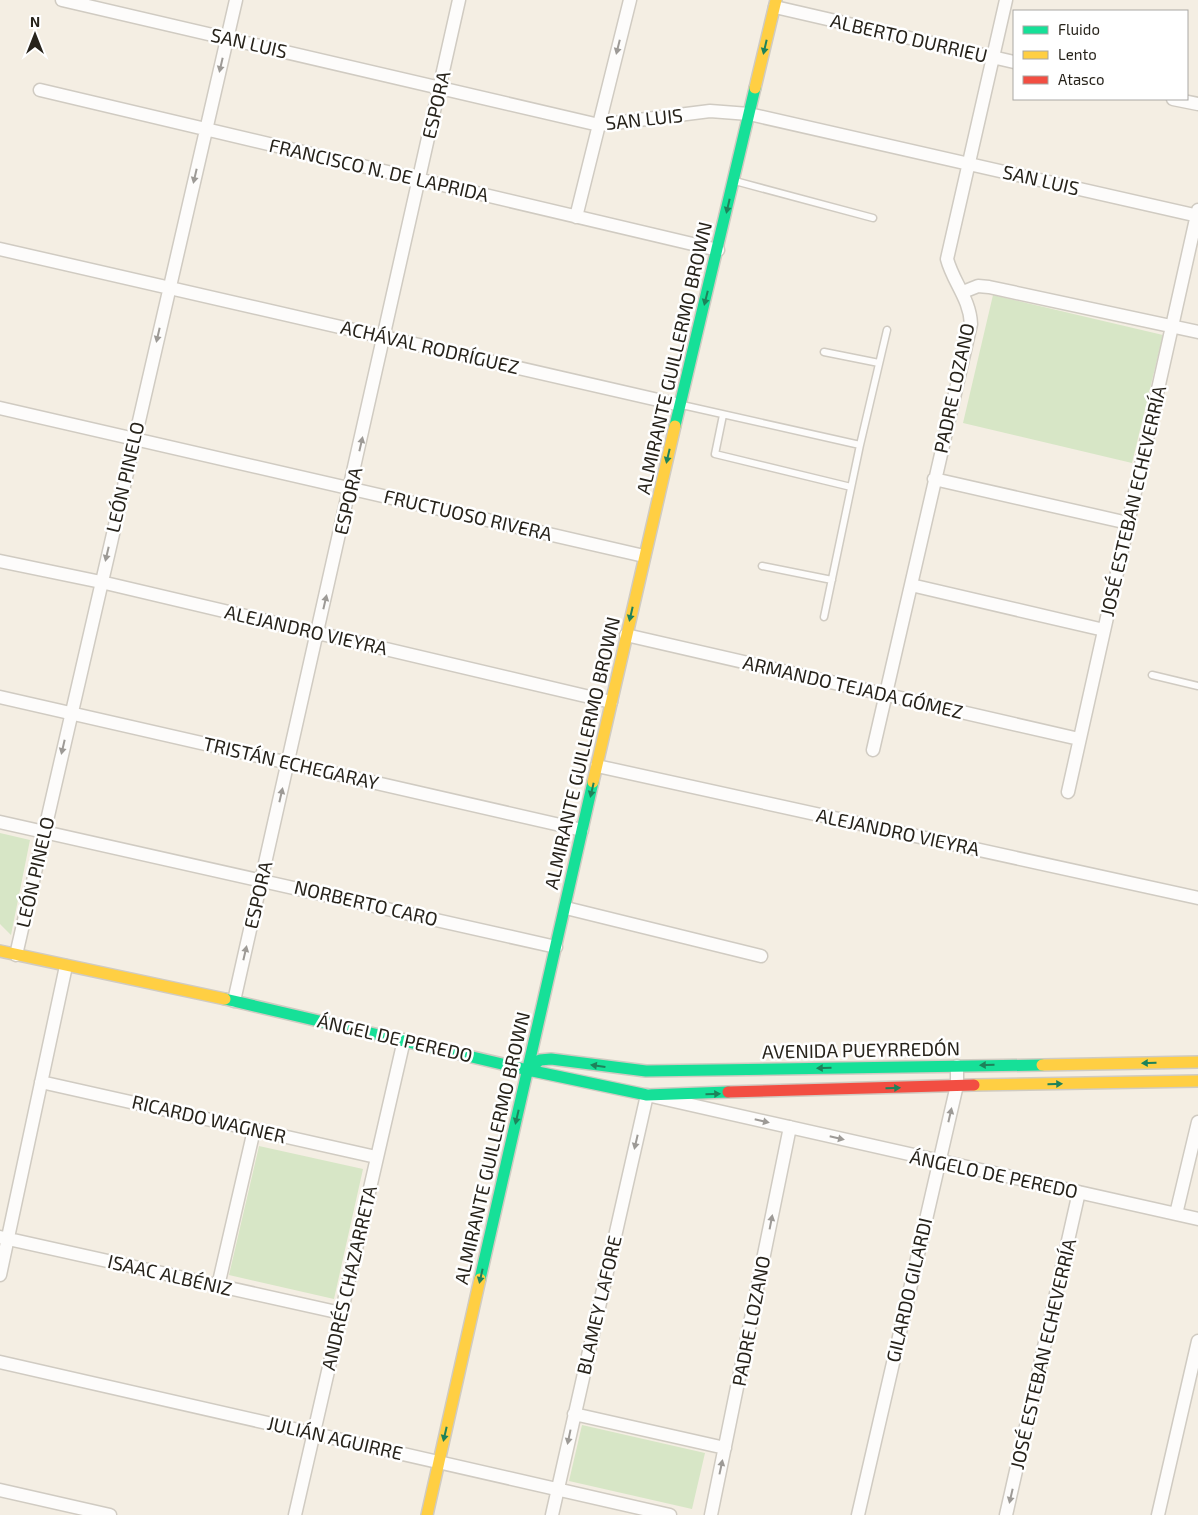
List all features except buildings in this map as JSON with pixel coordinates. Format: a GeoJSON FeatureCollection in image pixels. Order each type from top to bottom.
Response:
{"type":"FeatureCollection","features":[{"type":"Feature","properties":{"kind":"main road","name":"ALMIRANTE GUILLERMO BROWN"},"geometry":{"type":"LineString","coordinates":[[427,1515],[566,908],[644,556],[775,4]]}},
{"type":"Feature","properties":{"kind":"main road","name":"ÁNGEL DE PEREDO"},"geometry":{"type":"LineString","coordinates":[[0,951],[234,1001],[528,1070],[647,1095]]}},
{"type":"Feature","properties":{"kind":"main road","name":"AVENIDA PUEYRREDÓN"},"geometry":{"type":"LineString","coordinates":[[528,1070],[540,1060],[551,1059],[646,1071],[1198,1062]]}},
{"type":"Feature","properties":{"kind":"main road","name":"AVENIDA PUEYRREDÓN"},"geometry":{"type":"LineString","coordinates":[[647,1095],[957,1085],[1198,1081]]}},
{"type":"Feature","properties":{"kind":"street","name":"SAN LUIS"},"geometry":{"type":"LineString","coordinates":[[62,0],[599,125],[710,111],[749,114],[1198,214]]}},
{"type":"Feature","properties":{"kind":"street","name":"LEÓN PINELO"},"geometry":{"type":"LineString","coordinates":[[16,955],[236,0]]}},
{"type":"Feature","properties":{"kind":"street","name":"ESPORA"},"geometry":{"type":"LineString","coordinates":[[234,1001],[460,0]]}},
{"type":"Feature","properties":{"kind":"street"},"geometry":{"type":"LineString","coordinates":[[576,217],[630,0]]}},
{"type":"Feature","properties":{"kind":"street","name":"PADRE LOZANO"},"geometry":{"type":"LineString","coordinates":[[873,750],[971,324],[970,310],[963,292],[950,270],[948,259],[1006,0]]}},
{"type":"Feature","properties":{"kind":"street","name":"ALBERTO DURRIEU"},"geometry":{"type":"LineString","coordinates":[[775,4],[1013,62]]}},
{"type":"Feature","properties":{"kind":"street","name":"FRANCISCO N. DE LAPRIDA"},"geometry":{"type":"LineString","coordinates":[[40,90],[718,250]]}},
{"type":"Feature","properties":{"kind":"street"},"geometry":{"type":"LineString","coordinates":[[1178,100],[1198,104]]}},
{"type":"Feature","properties":{"kind":"street","name":"JOSÉ ESTEBAN ECHEVERRÍA"},"geometry":{"type":"LineString","coordinates":[[1068,792],[1198,214]]}},
{"type":"Feature","properties":{"kind":"street","name":"ACHÁVAL RODRÍGUEZ"},"geometry":{"type":"LineString","coordinates":[[0,249],[680,404]]}},
{"type":"Feature","properties":{"kind":"street"},"geometry":{"type":"LineString","coordinates":[[963,292],[978,286],[989,287],[1198,332]]}},
{"type":"Feature","properties":{"kind":"street","name":"FRUCTUOSO RIVERA"},"geometry":{"type":"LineString","coordinates":[[0,408],[644,556]]}},
{"type":"Feature","properties":{"kind":"street"},"geometry":{"type":"LineString","coordinates":[[934,479],[1128,523]]}},
{"type":"Feature","properties":{"kind":"street","name":"ALEJANDRO VIEYRA"},"geometry":{"type":"LineString","coordinates":[[0,561],[101,582],[611,702]]}},
{"type":"Feature","properties":{"kind":"street"},"geometry":{"type":"LineString","coordinates":[[911,585],[1104,630]]}},
{"type":"Feature","properties":{"kind":"street","name":"ARMANDO TEJADA GÓMEZ"},"geometry":{"type":"LineString","coordinates":[[626,635],[1079,739]]}},
{"type":"Feature","properties":{"kind":"street","name":"TRISTÁN ECHEGARAY"},"geometry":{"type":"LineString","coordinates":[[0,697],[288,761],[582,830]]}},
{"type":"Feature","properties":{"kind":"street","name":"ALEJANDRO VIEYRA"},"geometry":{"type":"LineString","coordinates":[[597,766],[1198,898]]}},
{"type":"Feature","properties":{"kind":"street","name":"NORBERTO CARO"},"geometry":{"type":"LineString","coordinates":[[0,822],[556,947]]}},
{"type":"Feature","properties":{"kind":"street"},"geometry":{"type":"LineString","coordinates":[[566,908],[761,956]]}},
{"type":"Feature","properties":{"kind":"street"},"geometry":{"type":"LineString","coordinates":[[0,1275],[4,1238],[66,966]]}},
{"type":"Feature","properties":{"kind":"street","name":"ANDRÉS CHAZARRETA"},"geometry":{"type":"LineString","coordinates":[[296,1515],[404,1040]]}},
{"type":"Feature","properties":{"kind":"street","name":"GILARDO GILARDI"},"geometry":{"type":"LineString","coordinates":[[858,1515],[957,1085],[957,1066]]}},
{"type":"Feature","properties":{"kind":"street","name":"RICARDO WAGNER"},"geometry":{"type":"LineString","coordinates":[[41,1082],[376,1157]]}},
{"type":"Feature","properties":{"kind":"street","name":"ÁNGEL DE PEREDO"},"geometry":{"type":"LineString","coordinates":[[647,1095],[790,1127]]}},
{"type":"Feature","properties":{"kind":"street","name":"BLAMEY LAFORE"},"geometry":{"type":"LineString","coordinates":[[552,1515],[647,1095]]}},
{"type":"Feature","properties":{"kind":"street"},"geometry":{"type":"LineString","coordinates":[[1176,1214],[1198,1122]]}},
{"type":"Feature","properties":{"kind":"street","name":"PADRE LOZANO"},"geometry":{"type":"LineString","coordinates":[[711,1515],[790,1127]]}},
{"type":"Feature","properties":{"kind":"street","name":"ÁNGELO DE PEREDO"},"geometry":{"type":"LineString","coordinates":[[790,1127],[1198,1219]]}},
{"type":"Feature","properties":{"kind":"street"},"geometry":{"type":"LineString","coordinates":[[218,1286],[254,1130]]}},
{"type":"Feature","properties":{"kind":"street","name":"JOSÉ ESTEBAN ECHEVERRÍA"},"geometry":{"type":"LineString","coordinates":[[1006,1515],[1079,1192]]}},
{"type":"Feature","properties":{"kind":"street","name":"ISAAC ALBÉNIZ"},"geometry":{"type":"LineString","coordinates":[[4,1238],[341,1314]]}},
{"type":"Feature","properties":{"kind":"street"},"geometry":{"type":"LineString","coordinates":[[1158,1515],[1198,1341]]}},
{"type":"Feature","properties":{"kind":"street","name":"JULIÁN AGUIRRE"},"geometry":{"type":"LineString","coordinates":[[0,1362],[670,1515]]}},
{"type":"Feature","properties":{"kind":"street"},"geometry":{"type":"LineString","coordinates":[[574,1414],[725,1448]]}},
{"type":"Feature","properties":{"kind":"street"},"geometry":{"type":"LineString","coordinates":[[0,1490],[110,1515]]}},
{"type":"Feature","properties":{"kind":"lane"},"geometry":{"type":"LineString","coordinates":[[733,181],[874,218]]}},
{"type":"Feature","properties":{"kind":"lane"},"geometry":{"type":"LineString","coordinates":[[824,617],[860,445],[887,330]]}},
{"type":"Feature","properties":{"kind":"lane"},"geometry":{"type":"LineString","coordinates":[[824,352],[879,363]]}},
{"type":"Feature","properties":{"kind":"lane","name":"ACHÁVAL RODRÍGUEZ"},"geometry":{"type":"LineString","coordinates":[[680,404],[723,416],[860,445]]}},
{"type":"Feature","properties":{"kind":"lane"},"geometry":{"type":"LineString","coordinates":[[723,416],[715,454],[851,487]]}},
{"type":"Feature","properties":{"kind":"lane"},"geometry":{"type":"LineString","coordinates":[[762,566],[832,580]]}},
{"type":"Feature","properties":{"kind":"lane"},"geometry":{"type":"LineString","coordinates":[[1152,675],[1198,686]]}},
{"type":"Feature","properties":{"kind":"green space"},"geometry":{"type":"Polygon","coordinates":[[[993,295],[1163,335],[1132,463],[963,423],[993,295]]]}},
{"type":"Feature","properties":{"kind":"green space"},"geometry":{"type":"Polygon","coordinates":[[[0,833],[30,840],[11,935],[0,924],[0,833]]]}},
{"type":"Feature","properties":{"kind":"green space"},"geometry":{"type":"Polygon","coordinates":[[[259,1146],[363,1169],[334,1299],[229,1275],[259,1146]]]}},
{"type":"Feature","properties":{"kind":"green space"},"geometry":{"type":"Polygon","coordinates":[[[582,1425],[705,1453],[692,1509],[569,1481],[582,1425]]]}},
{"type":"Feature","properties":{"kind":"traffic: fast"},"geometry":{"type":"LineString","coordinates":[[675,426],[755,88]]}},
{"type":"Feature","properties":{"kind":"traffic: fast"},"geometry":{"type":"LineString","coordinates":[[480,1279],[593,782]]}},
{"type":"Feature","properties":{"kind":"traffic: fast"},"geometry":{"type":"LineString","coordinates":[[225,999],[528,1070],[647,1095],[728,1092]]}},
{"type":"Feature","properties":{"kind":"traffic: fast"},"geometry":{"type":"LineString","coordinates":[[528,1070],[540,1060],[551,1059],[646,1071],[1042,1065]]}},
{"type":"Feature","properties":{"kind":"traffic: slow"},"geometry":{"type":"LineString","coordinates":[[755,88],[776,0]]}},
{"type":"Feature","properties":{"kind":"traffic: slow"},"geometry":{"type":"LineString","coordinates":[[593,782],[675,426]]}},
{"type":"Feature","properties":{"kind":"traffic: slow"},"geometry":{"type":"LineString","coordinates":[[0,951],[225,999]]}},
{"type":"Feature","properties":{"kind":"traffic: slow"},"geometry":{"type":"LineString","coordinates":[[1042,1065],[1198,1062]]}},
{"type":"Feature","properties":{"kind":"traffic: slow"},"geometry":{"type":"LineString","coordinates":[[974,1085],[1198,1081]]}},
{"type":"Feature","properties":{"kind":"traffic: slow"},"geometry":{"type":"LineString","coordinates":[[427,1515],[480,1279]]}},
{"type":"Feature","properties":{"kind":"traffic: jam"},"geometry":{"type":"LineString","coordinates":[[728,1092],[974,1085]]}}]}
